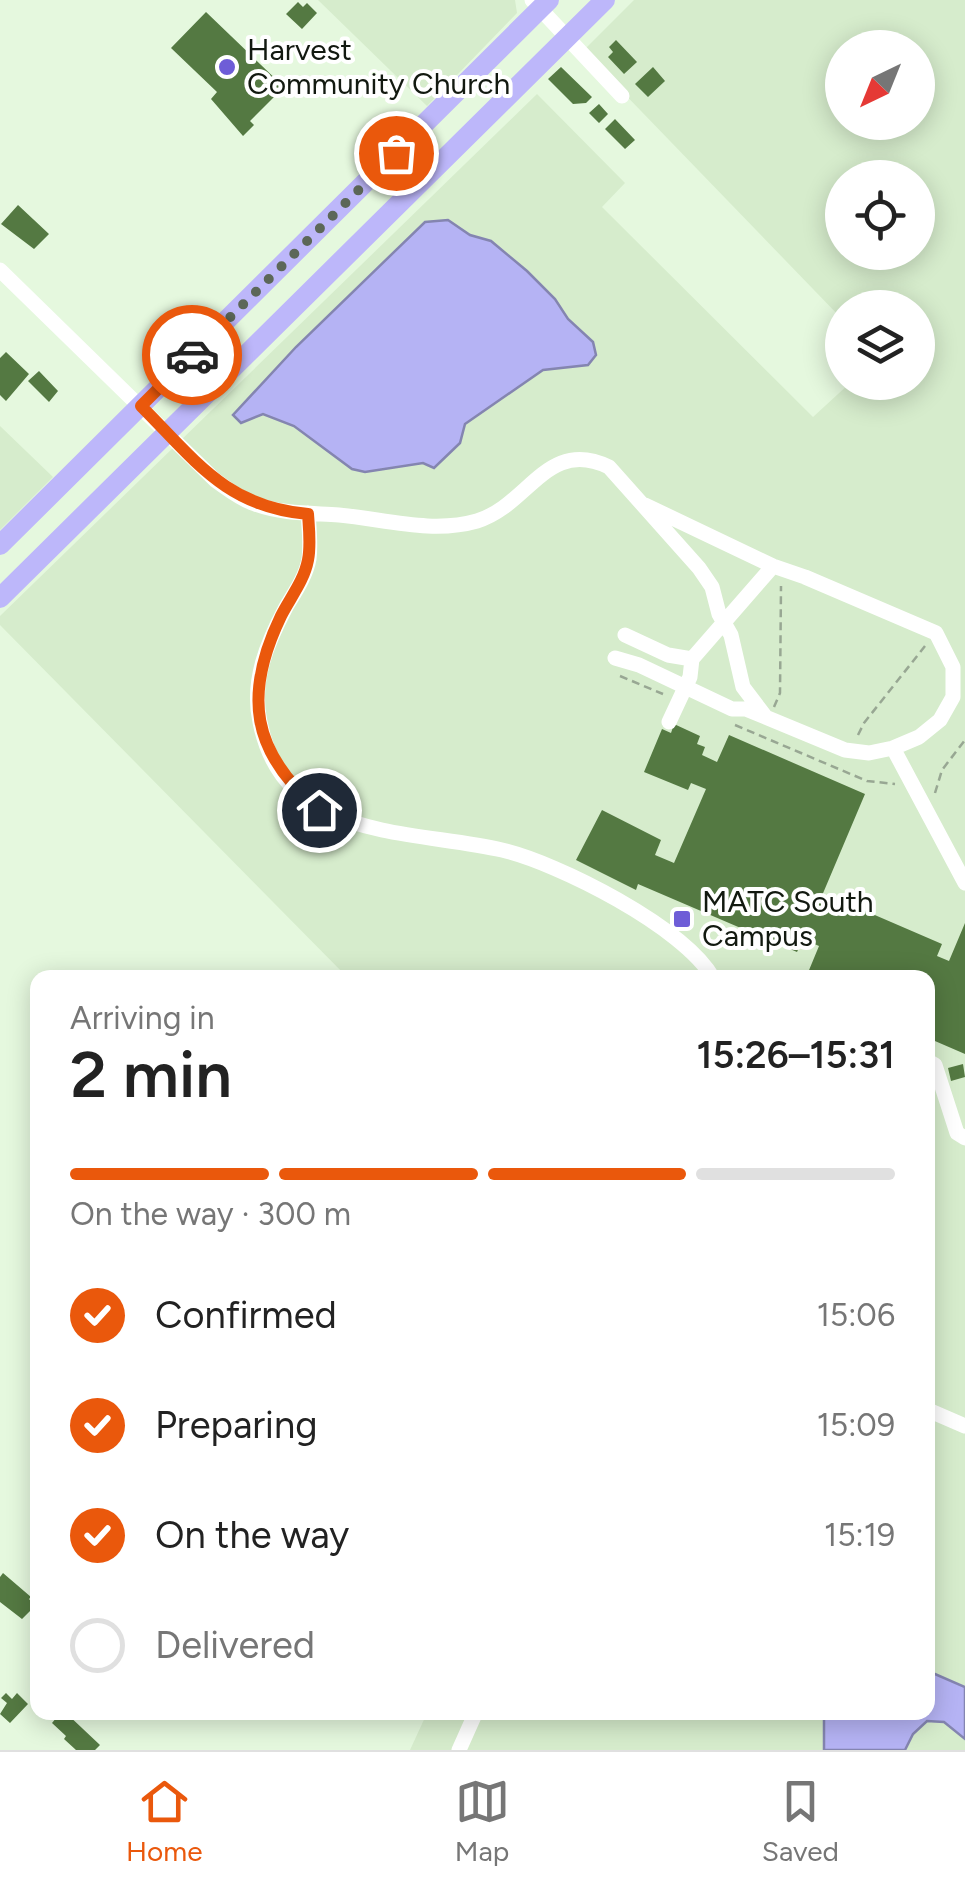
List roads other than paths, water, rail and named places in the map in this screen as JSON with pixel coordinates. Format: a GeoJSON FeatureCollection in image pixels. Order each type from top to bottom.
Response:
{"type":"FeatureCollection","features":[{"type":"Feature","properties":{"kind":"main road"},"geometry":{"type":"LineString","coordinates":[[0,598],[605,0]]}},
{"type":"Feature","properties":{"kind":"main road"},"geometry":{"type":"LineString","coordinates":[[0,545],[541,3]]}},
{"type":"Feature","properties":{"kind":"street"},"geometry":{"type":"LineString","coordinates":[[541,3],[567,39],[622,96]]}},
{"type":"Feature","properties":{"kind":"street"},"geometry":{"type":"LineString","coordinates":[[0,270],[215,480],[235,494],[270,508],[434,526],[460,524],[495,513],[553,465],[580,458],[609,466],[712,587],[719,614],[731,634],[743,687],[770,718]]}},
{"type":"Feature","properties":{"kind":"street"},"geometry":{"type":"LineString","coordinates":[[612,664],[639,664],[682,693],[746,709],[845,750],[869,753],[893,748],[929,731],[953,697],[953,666],[936,633],[779,568],[645,505]]}},
{"type":"Feature","properties":{"kind":"street"},"geometry":{"type":"LineString","coordinates":[[308,514],[308,561],[266,648],[256,696],[268,751],[298,792],[319,810],[344,821],[504,850],[589,884],[672,938],[708,970]]}},
{"type":"Feature","properties":{"kind":"street"},"geometry":{"type":"LineString","coordinates":[[669,722],[692,660],[779,568]]}},
{"type":"Feature","properties":{"kind":"street"},"geometry":{"type":"LineString","coordinates":[[625,635],[668,655],[692,660]]}},
{"type":"Feature","properties":{"kind":"street"},"geometry":{"type":"LineString","coordinates":[[893,748],[965,883]]}},
{"type":"Feature","properties":{"kind":"street"},"geometry":{"type":"LineString","coordinates":[[935,1064],[958,1133],[965,1138]]}},
{"type":"Feature","properties":{"kind":"street"},"geometry":{"type":"LineString","coordinates":[[935,1413],[965,1426]]}},
{"type":"Feature","properties":{"kind":"street"},"geometry":{"type":"LineString","coordinates":[[459,1750],[472,1720]]}},
{"type":"Feature","properties":{"kind":"water"},"geometry":{"type":"Polygon","coordinates":[[[448,220],[470,235],[491,241],[555,299],[568,319],[593,342],[596,355],[588,365],[543,370],[465,424],[460,443],[434,468],[423,463],[365,472],[352,469],[294,426],[263,414],[241,423],[233,415],[296,347],[425,222],[448,220]]]}},
{"type":"Feature","properties":{"kind":"water"},"geometry":{"type":"Polygon","coordinates":[[[935,1674],[965,1687],[965,1739],[944,1722],[927,1721],[913,1734],[905,1750],[824,1750],[824,1720],[935,1720],[935,1674]]]}},
{"type":"Feature","properties":{"kind":"place","name":"Harvest Community Church"},"geometry":{"type":"Point","coordinates":[227,67]}},
{"type":"Feature","properties":{"kind":"place","name":"MATC South Campus"},"geometry":{"type":"Point","coordinates":[682,919]}}]}
